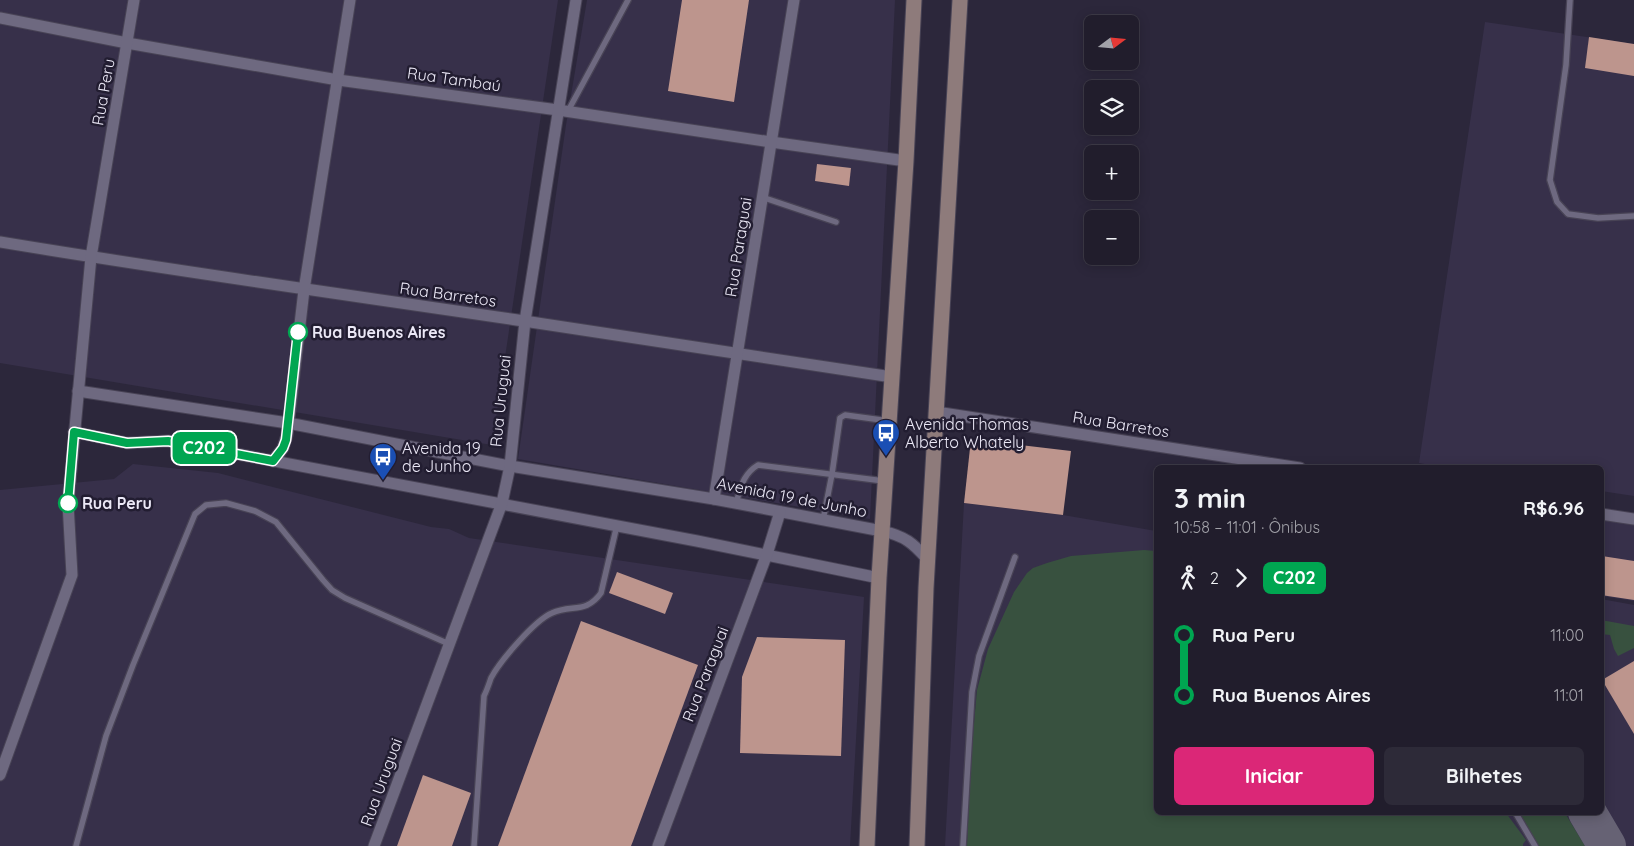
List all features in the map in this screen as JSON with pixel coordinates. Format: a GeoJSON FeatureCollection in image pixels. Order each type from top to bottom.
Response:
{"type":"FeatureCollection","features":[{"type":"Feature","properties":{"kind":"main road"},"geometry":{"type":"LineString","coordinates":[[867,846],[879,578],[906,160],[914,0]]}},
{"type":"Feature","properties":{"kind":"main road"},"geometry":{"type":"LineString","coordinates":[[917,846],[928,560],[960,0]]}},
{"type":"Feature","properties":{"kind":"street","name":"Rua Peru"},"geometry":{"type":"LineString","coordinates":[[0,775],[72,575],[68,503],[91,257],[134,0]]}},
{"type":"Feature","properties":{"kind":"street"},"geometry":{"type":"LineString","coordinates":[[273,461],[283,448],[286,440],[304,290],[350,0]]}},
{"type":"Feature","properties":{"kind":"street","name":"Rua Uruguai"},"geometry":{"type":"LineString","coordinates":[[374,846],[502,503],[510,466],[525,321],[563,111],[576,0]]}},
{"type":"Feature","properties":{"kind":"street","name":"Rua Paraguai"},"geometry":{"type":"LineString","coordinates":[[714,499],[794,0]]}},
{"type":"Feature","properties":{"kind":"street","name":"Rua Tambaú"},"geometry":{"type":"LineString","coordinates":[[0,18],[127,44],[338,80],[906,160]]}},
{"type":"Feature","properties":{"kind":"street","name":"Rua Barretos"},"geometry":{"type":"LineString","coordinates":[[0,242],[304,290],[525,321],[737,355],[892,377]]}},
{"type":"Feature","properties":{"kind":"street","name":"Avenida 19 de Junho"},"geometry":{"type":"LineString","coordinates":[[78,391],[288,423],[510,466],[714,499],[882,531],[896,534],[914,544],[928,560]]}},
{"type":"Feature","properties":{"kind":"street","name":"Rua Barretos"},"geometry":{"type":"LineString","coordinates":[[936,412],[1280,465]]}},
{"type":"Feature","properties":{"kind":"street"},"geometry":{"type":"LineString","coordinates":[[74,432],[127,443],[168,441],[767,554],[879,578]]}},
{"type":"Feature","properties":{"kind":"street","name":"Rua Paraguai"},"geometry":{"type":"LineString","coordinates":[[658,846],[767,554],[780,512]]}},
{"type":"Feature","properties":{"kind":"street"},"geometry":{"type":"LineString","coordinates":[[1604,514],[1634,519]]}},
{"type":"Feature","properties":{"kind":"lane"},"geometry":{"type":"LineString","coordinates":[[563,111],[628,0]]}},
{"type":"Feature","properties":{"kind":"lane"},"geometry":{"type":"LineString","coordinates":[[1570,0],[1566,65],[1550,180],[1557,202],[1568,214],[1598,218],[1634,216]]}},
{"type":"Feature","properties":{"kind":"lane"},"geometry":{"type":"LineString","coordinates":[[762,197],[836,222]]}},
{"type":"Feature","properties":{"kind":"lane"},"geometry":{"type":"LineString","coordinates":[[823,520],[840,418],[845,415],[889,421]]}},
{"type":"Feature","properties":{"kind":"lane"},"geometry":{"type":"LineString","coordinates":[[736,503],[742,480],[749,470],[758,465],[885,481]]}},
{"type":"Feature","properties":{"kind":"lane"},"geometry":{"type":"LineString","coordinates":[[76,846],[106,736],[116,709],[195,514],[206,505],[226,503],[255,512],[276,522],[332,590],[344,598],[449,644]]}},
{"type":"Feature","properties":{"kind":"lane"},"geometry":{"type":"LineString","coordinates":[[474,846],[484,696],[492,677],[532,627],[552,613],[587,606],[596,600],[601,593],[616,525]]}},
{"type":"Feature","properties":{"kind":"lane"},"geometry":{"type":"LineString","coordinates":[[963,846],[972,692],[979,656],[1015,557]]}},
{"type":"Feature","properties":{"kind":"lane"},"geometry":{"type":"LineString","coordinates":[[1517,815],[1535,846]]}},
{"type":"Feature","properties":{"kind":"shaded area"},"geometry":{"type":"Polygon","coordinates":[[[0,0],[558,0],[492,445],[0,363],[0,0]]]}},
{"type":"Feature","properties":{"kind":"shaded area"},"geometry":{"type":"Polygon","coordinates":[[[587,0],[895,0],[870,519],[518,459],[566,125],[587,0]]]}},
{"type":"Feature","properties":{"kind":"shaded area"},"geometry":{"type":"Polygon","coordinates":[[[1485,22],[1634,44],[1634,496],[1604,491],[1604,465],[1430,465],[1419,463],[1485,22]]]}},
{"type":"Feature","properties":{"kind":"shaded area"},"geometry":{"type":"Polygon","coordinates":[[[133,464],[218,473],[431,527],[449,529],[469,538],[864,597],[850,846],[0,846],[0,490],[114,479],[133,464]]]}},
{"type":"Feature","properties":{"kind":"shaded area"},"geometry":{"type":"Polygon","coordinates":[[[964,503],[1063,515],[1154,531],[1154,815],[1604,815],[1604,600],[1634,605],[1634,846],[945,846],[964,503]]]}},
{"type":"Feature","properties":{"kind":"shaded area"},"geometry":{"type":"Polygon","coordinates":[[[1604,520],[1634,525],[1634,601],[1604,596],[1604,520]]]}},
{"type":"Feature","properties":{"kind":"green space"},"geometry":{"type":"Polygon","coordinates":[[[1154,551],[1154,815],[1507,815],[1526,840],[1523,846],[967,846],[971,757],[977,690],[988,649],[1014,592],[1027,573],[1033,568],[1071,556],[1154,551]]]}},
{"type":"Feature","properties":{"kind":"green space"},"geometry":{"type":"Polygon","coordinates":[[[1604,621],[1634,626],[1634,648],[1618,656],[1610,635],[1604,634],[1604,621]]]}},
{"type":"Feature","properties":{"kind":"green space"},"geometry":{"type":"Polygon","coordinates":[[[1516,815],[1566,815],[1585,846],[1535,846],[1516,815]]]}},
{"type":"Feature","properties":{"kind":"building"},"geometry":{"type":"Polygon","coordinates":[[[682,0],[749,0],[734,102],[668,91],[682,0]]]}},
{"type":"Feature","properties":{"kind":"building"},"geometry":{"type":"Polygon","coordinates":[[[1589,37],[1634,44],[1634,76],[1585,68],[1589,37]]]}},
{"type":"Feature","properties":{"kind":"building"},"geometry":{"type":"Polygon","coordinates":[[[817,164],[851,168],[849,186],[815,181],[817,164]]]}},
{"type":"Feature","properties":{"kind":"building"},"geometry":{"type":"Polygon","coordinates":[[[971,439],[1071,451],[1063,515],[964,503],[971,439]]]}},
{"type":"Feature","properties":{"kind":"building"},"geometry":{"type":"Polygon","coordinates":[[[1604,556],[1634,561],[1634,600],[1604,595],[1604,556]]]}},
{"type":"Feature","properties":{"kind":"building"},"geometry":{"type":"Polygon","coordinates":[[[617,572],[673,593],[665,614],[609,593],[617,572]]]}},
{"type":"Feature","properties":{"kind":"building"},"geometry":{"type":"Polygon","coordinates":[[[581,621],[698,665],[631,846],[498,846],[581,621]]]}},
{"type":"Feature","properties":{"kind":"building"},"geometry":{"type":"Polygon","coordinates":[[[757,637],[845,640],[841,756],[740,753],[742,677],[757,637]]]}},
{"type":"Feature","properties":{"kind":"building"},"geometry":{"type":"Polygon","coordinates":[[[1634,661],[1634,734],[1604,683],[1604,679],[1634,661]]]}},
{"type":"Feature","properties":{"kind":"building"},"geometry":{"type":"Polygon","coordinates":[[[423,775],[471,793],[452,846],[397,846],[423,775]]]}},
{"type":"Feature","properties":{"kind":"taxiway"},"geometry":{"type":"LineString","coordinates":[[1589,815],[1607,846]]}},
{"type":"Feature","properties":{"kind":"bus line","name":"C202"},"geometry":{"type":"LineString","coordinates":[[68,503],[74,432],[127,443],[168,441],[273,461],[283,448],[286,440],[298,332]]}},
{"type":"Feature","properties":{"kind":"place","name":"Rua Buenos Aires"},"geometry":{"type":"Point","coordinates":[298,332]}},
{"type":"Feature","properties":{"kind":"place","name":"Avenida Thomas Alberto Whately"},"geometry":{"type":"Point","coordinates":[886,457]}},
{"type":"Feature","properties":{"kind":"place","name":"Avenida 19 de Junho"},"geometry":{"type":"Point","coordinates":[383,481]}},
{"type":"Feature","properties":{"kind":"place","name":"Rua Peru"},"geometry":{"type":"Point","coordinates":[68,503]}}]}
